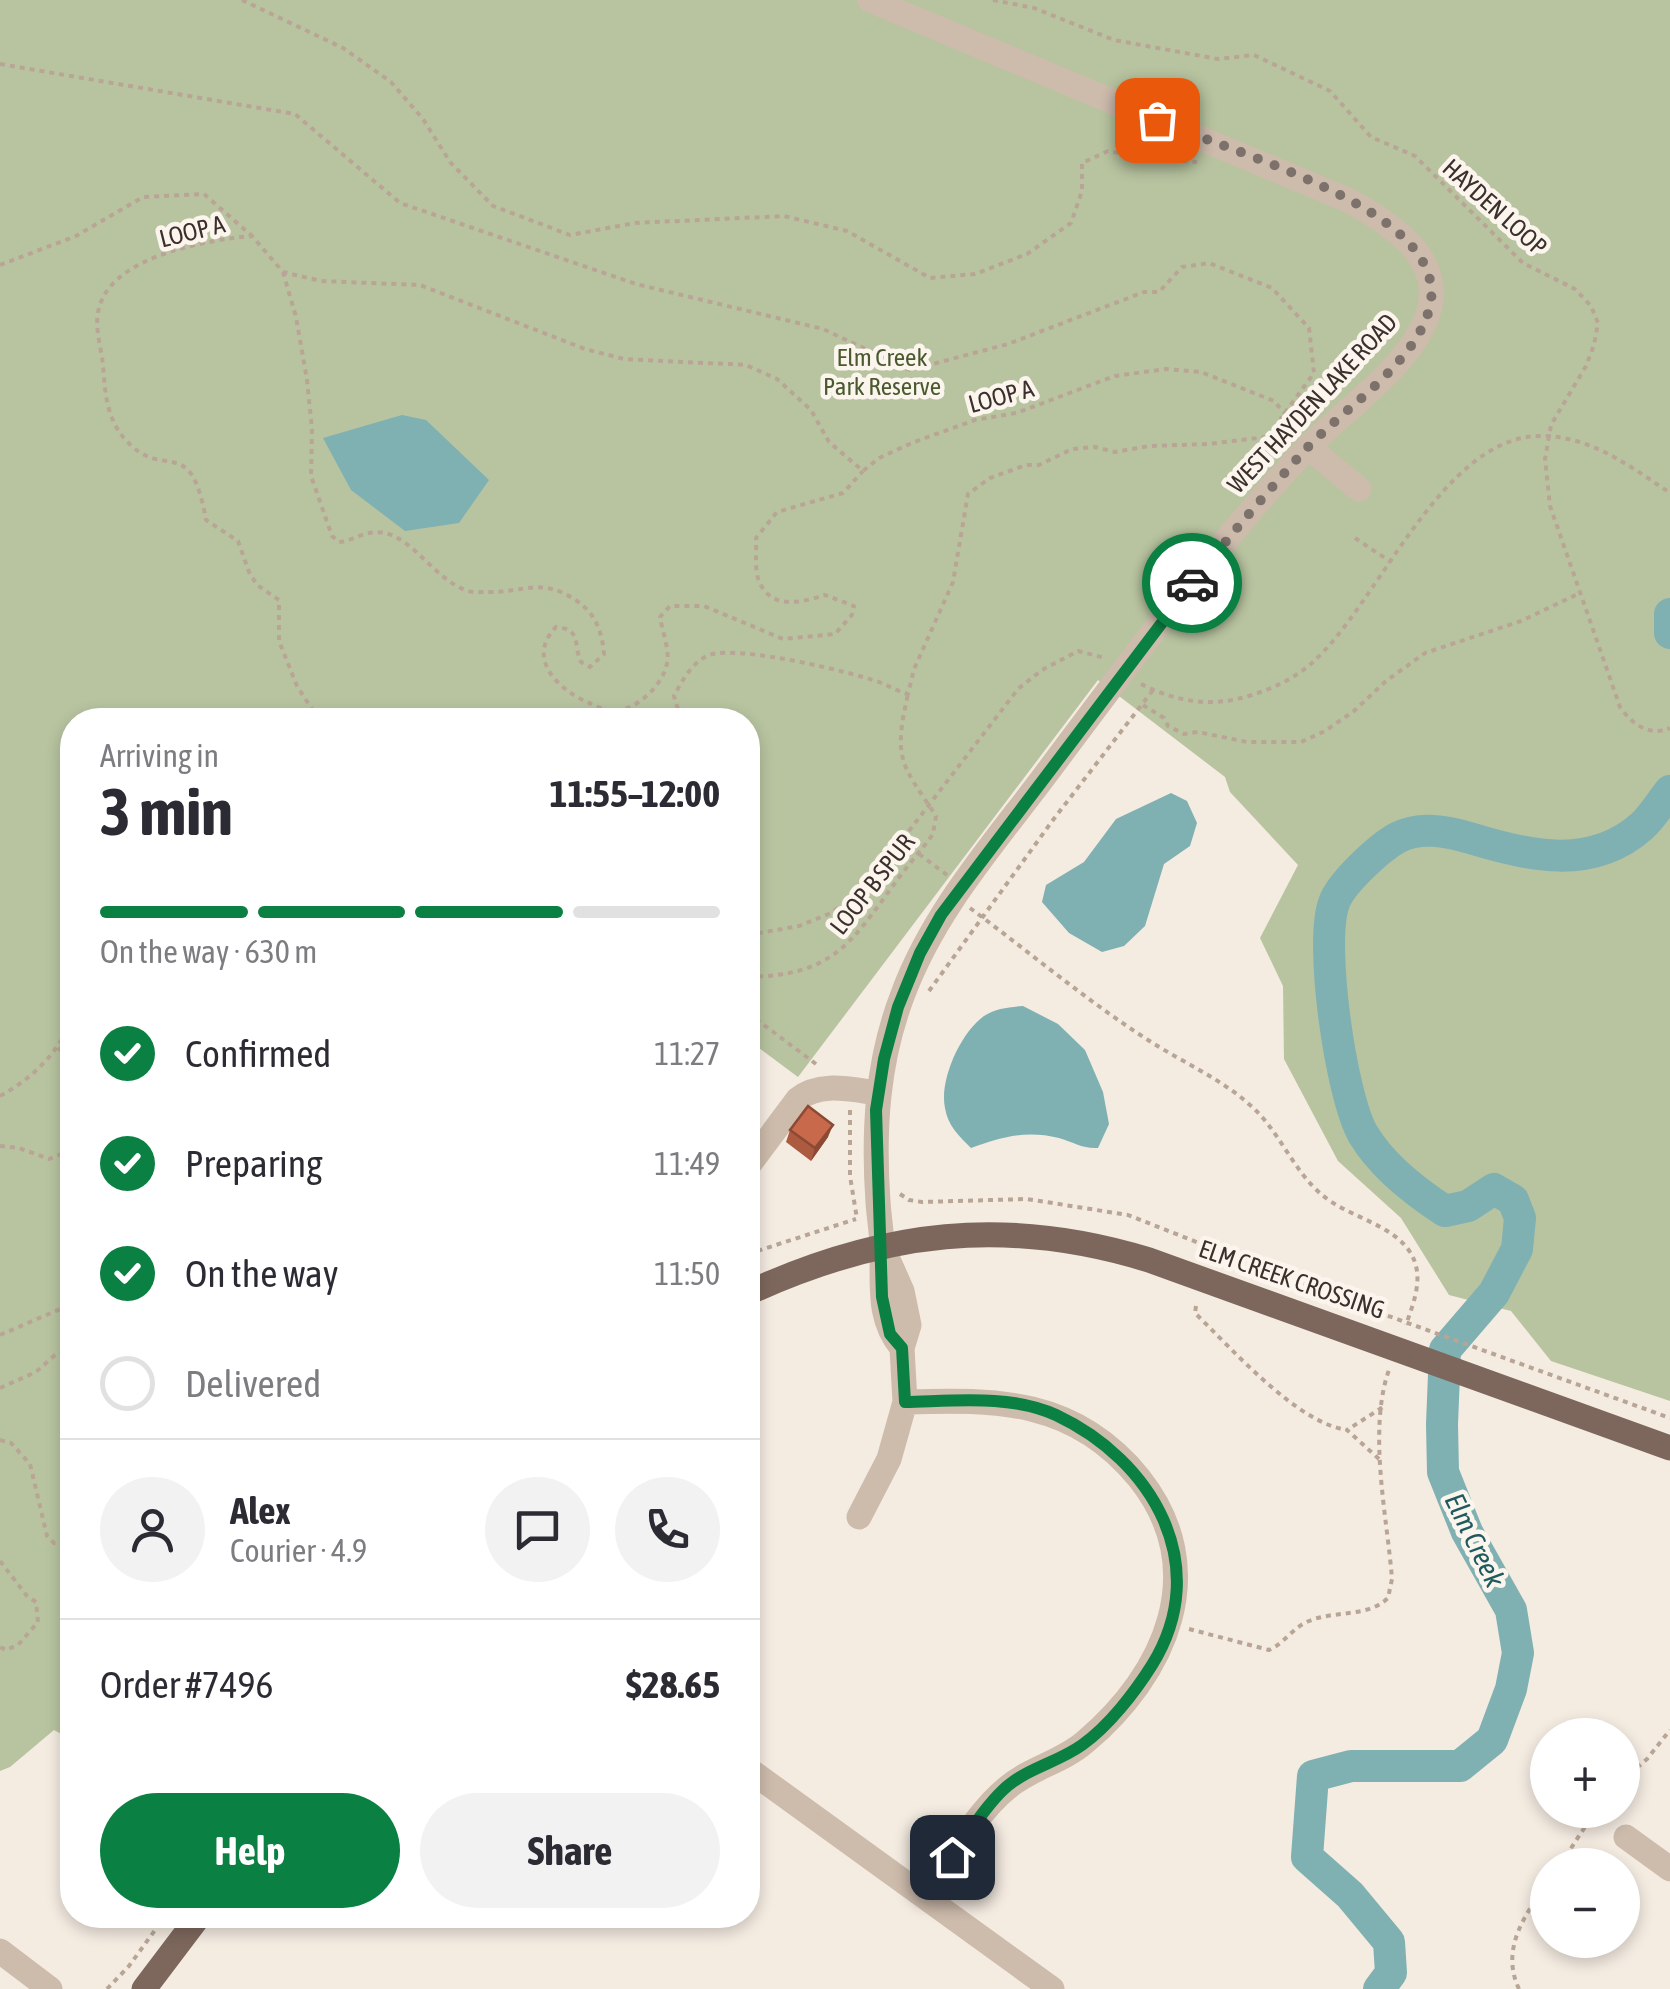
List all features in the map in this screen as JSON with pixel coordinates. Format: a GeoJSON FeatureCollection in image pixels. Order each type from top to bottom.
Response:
{"type":"FeatureCollection","features":[{"type":"Feature","properties":{"kind":"main road","name":"ELM CREEK CROSSING"},"geometry":{"type":"LineString","coordinates":[[882,1246],[927,1237],[980,1233],[1034,1235],[1091,1244],[1149,1260],[1670,1448]]}},
{"type":"Feature","properties":{"kind":"main road"},"geometry":{"type":"LineString","coordinates":[[760,1289],[882,1246]]}},
{"type":"Feature","properties":{"kind":"main road"},"geometry":{"type":"LineString","coordinates":[[144,1989],[190,1928]]}},
{"type":"Feature","properties":{"kind":"street","name":"WEST HAYDEN LAKE ROAD"},"geometry":{"type":"LineString","coordinates":[[859,1517],[889,1458],[905,1402],[902,1348],[890,1334],[882,1297],[876,1162],[878,1092],[890,1031],[930,934],[1123,670],[1311,437],[1390,370],[1423,326],[1432,288],[1419,254],[1402,236],[1320,186],[870,0]]}},
{"type":"Feature","properties":{"kind":"street"},"geometry":{"type":"LineString","coordinates":[[1311,437],[1359,489]]}},
{"type":"Feature","properties":{"kind":"street"},"geometry":{"type":"LineString","coordinates":[[760,1150],[808,1091],[829,1088],[878,1092]]}},
{"type":"Feature","properties":{"kind":"street"},"geometry":{"type":"LineString","coordinates":[[905,1402],[988,1400],[1017,1405],[1054,1414],[1092,1437],[1125,1460],[1148,1489],[1164,1518],[1174,1555],[1176,1589],[1171,1625],[1153,1664],[1119,1709],[1082,1745],[1029,1771],[1003,1790],[924,1896]]}},
{"type":"Feature","properties":{"kind":"street"},"geometry":{"type":"LineString","coordinates":[[760,1778],[1052,1989]]}},
{"type":"Feature","properties":{"kind":"street"},"geometry":{"type":"LineString","coordinates":[[1626,1837],[1670,1869]]}},
{"type":"Feature","properties":{"kind":"street"},"geometry":{"type":"LineString","coordinates":[[0,1951],[50,1989]]}},
{"type":"Feature","properties":{"kind":"path"},"geometry":{"type":"LineString","coordinates":[[242,0],[343,48],[391,82],[423,120],[450,162],[493,206],[570,235],[635,224],[784,216],[847,231],[930,278],[975,274],[1027,254],[1071,223],[1082,191],[1082,163],[1108,150],[1145,158],[1202,162]]}},
{"type":"Feature","properties":{"kind":"path","name":"HAYDEN LOOP"},"geometry":{"type":"LineString","coordinates":[[993,0],[1034,8],[1114,40],[1218,58],[1254,55],[1330,91],[1371,138],[1415,156],[1523,263],[1575,290],[1598,323],[1590,356],[1549,436],[1545,460],[1550,506],[1620,707],[1628,719],[1646,730],[1670,728]]}},
{"type":"Feature","properties":{"kind":"path"},"geometry":{"type":"LineString","coordinates":[[0,64],[295,114],[400,202],[636,284],[823,329],[910,370],[1008,344],[1144,292],[1159,292],[1182,267],[1209,264],[1272,288],[1308,328],[1314,373],[1285,413]]}},
{"type":"Feature","properties":{"kind":"path"},"geometry":{"type":"LineString","coordinates":[[0,265],[76,236],[143,197],[204,194],[252,236]]}},
{"type":"Feature","properties":{"kind":"path","name":"LOOP A"},"geometry":{"type":"LineString","coordinates":[[312,708],[279,641],[279,600],[258,585],[238,541],[206,520],[202,492],[194,475],[177,461],[149,459],[124,438],[111,415],[104,385],[96,322],[107,288],[124,272],[146,260],[220,239],[252,236],[283,272],[307,380],[312,429],[310,476],[332,536],[340,542],[368,533],[392,533],[405,540],[429,567],[468,592],[505,592],[537,585],[564,592],[594,619],[602,632],[604,654],[590,667],[581,662],[577,655],[578,637],[572,630],[556,627],[544,648],[547,672],[573,696],[603,708]]}},
{"type":"Feature","properties":{"kind":"path"},"geometry":{"type":"LineString","coordinates":[[283,272],[322,281],[420,284],[624,360],[746,364],[777,379],[811,410],[829,442],[863,470]]}},
{"type":"Feature","properties":{"kind":"path","name":"LOOP A"},"geometry":{"type":"LineString","coordinates":[[622,708],[638,704],[657,685],[668,661],[660,617],[670,606],[704,606],[783,639],[835,634],[852,615],[854,606],[825,595],[798,604],[774,599],[758,581],[756,538],[777,512],[843,493],[879,458],[914,442],[975,420],[1016,413],[1115,376],[1166,369],[1201,372],[1274,401],[1311,437]]}},
{"type":"Feature","properties":{"kind":"path"},"geometry":{"type":"LineString","coordinates":[[1130,677],[1180,700],[1220,702],[1285,682],[1330,644],[1440,496],[1473,460],[1505,443],[1549,436],[1600,449],[1670,493]]}},
{"type":"Feature","properties":{"kind":"path"},"geometry":{"type":"LineString","coordinates":[[928,805],[918,794],[901,754],[898,734],[914,669],[953,582],[968,494],[990,478],[1026,465],[1039,465],[1072,449],[1115,452],[1149,446],[1311,437]]}},
{"type":"Feature","properties":{"kind":"path"},"geometry":{"type":"LineString","coordinates":[[1355,538],[1391,562]]}},
{"type":"Feature","properties":{"kind":"path"},"geometry":{"type":"LineString","coordinates":[[1144,705],[1184,734],[1198,732],[1246,742],[1301,742],[1354,711],[1425,653],[1521,620],[1580,593]]}},
{"type":"Feature","properties":{"kind":"path"},"geometry":{"type":"LineString","coordinates":[[760,933],[799,926],[842,906],[882,866],[1006,704],[1042,670],[1078,650],[1092,652],[1115,664]]}},
{"type":"Feature","properties":{"kind":"path"},"geometry":{"type":"LineString","coordinates":[[678,708],[674,696],[686,673],[708,656],[729,653],[775,657],[879,682],[908,694]]}},
{"type":"Feature","properties":{"kind":"path"},"geometry":{"type":"LineString","coordinates":[[924,1001],[1020,863],[1153,690]]}},
{"type":"Feature","properties":{"kind":"path","name":"LOOP B SPUR"},"geometry":{"type":"LineString","coordinates":[[760,977],[787,976],[841,952],[858,935],[936,825],[936,816],[928,805]]}},
{"type":"Feature","properties":{"kind":"path"},"geometry":{"type":"LineString","coordinates":[[918,853],[943,875],[964,885]]}},
{"type":"Feature","properties":{"kind":"path"},"geometry":{"type":"LineString","coordinates":[[0,1096],[39,1069],[60,1044]]}},
{"type":"Feature","properties":{"kind":"path"},"geometry":{"type":"LineString","coordinates":[[0,1146],[50,1159],[60,1155]]}},
{"type":"Feature","properties":{"kind":"path"},"geometry":{"type":"LineString","coordinates":[[898,1187],[909,1200]]}},
{"type":"Feature","properties":{"kind":"path"},"geometry":{"type":"LineString","coordinates":[[909,1200],[1027,1198],[1128,1214],[1398,1320],[1670,1418]]}},
{"type":"Feature","properties":{"kind":"path"},"geometry":{"type":"LineString","coordinates":[[906,1209],[909,1200]]}},
{"type":"Feature","properties":{"kind":"path"},"geometry":{"type":"LineString","coordinates":[[760,1249],[860,1218]]}},
{"type":"Feature","properties":{"kind":"path"},"geometry":{"type":"LineString","coordinates":[[1196,1306],[1195,1314],[1296,1406],[1326,1426],[1348,1430],[1380,1460]]}},
{"type":"Feature","properties":{"kind":"path"},"geometry":{"type":"LineString","coordinates":[[0,1335],[60,1309]]}},
{"type":"Feature","properties":{"kind":"path"},"geometry":{"type":"LineString","coordinates":[[0,1388],[27,1377],[60,1354]]}},
{"type":"Feature","properties":{"kind":"path"},"geometry":{"type":"LineString","coordinates":[[1348,1430],[1382,1406]]}},
{"type":"Feature","properties":{"kind":"path"},"geometry":{"type":"LineString","coordinates":[[0,1440],[11,1444],[30,1464],[47,1536],[60,1544]]}},
{"type":"Feature","properties":{"kind":"path"},"geometry":{"type":"LineString","coordinates":[[0,1561],[26,1596],[36,1602],[38,1622],[18,1644],[6,1650],[0,1648]]}},
{"type":"Feature","properties":{"kind":"path"},"geometry":{"type":"LineString","coordinates":[[1640,1765],[1670,1730]]}},
{"type":"Feature","properties":{"kind":"path"},"geometry":{"type":"LineString","coordinates":[[1518,1989],[1512,1966],[1516,1936],[1530,1908]]}},
{"type":"Feature","properties":{"kind":"path"},"geometry":{"type":"LineString","coordinates":[[107,1989],[156,1928]]}},
{"type":"Feature","properties":{"kind":"green space","name":"Elm Creek Park Reserve"},"geometry":{"type":"Polygon","coordinates":[[[0,0],[1670,0],[1670,1401],[1551,1361],[1511,1311],[1449,1295],[1401,1218],[1338,1161],[1284,1059],[1283,986],[1260,938],[1298,865],[1230,792],[1225,777],[1098,680],[798,1077],[760,1049],[760,708],[60,708],[60,1733],[54,1730],[0,1771],[0,0]]]}},
{"type":"Feature","properties":{"kind":"water"},"geometry":{"type":"Polygon","coordinates":[[[402,415],[426,420],[489,480],[459,523],[405,531],[351,490],[323,438],[402,415]]]}},
{"type":"Feature","properties":{"kind":"water"},"geometry":{"type":"Polygon","coordinates":[[[1171,793],[1187,801],[1197,823],[1190,846],[1164,864],[1145,926],[1124,946],[1102,952],[1069,933],[1042,902],[1046,885],[1084,862],[1116,819],[1171,793]]]}},
{"type":"Feature","properties":{"kind":"water"},"geometry":{"type":"Polygon","coordinates":[[[1023,1006],[1058,1024],[1085,1050],[1103,1092],[1109,1124],[1098,1148],[1059,1138],[1025,1135],[971,1148],[951,1125],[945,1108],[945,1084],[967,1033],[984,1016],[1023,1006]]]}},
{"type":"Feature","properties":{"kind":"building"},"geometry":{"type":"Polygon","coordinates":[[[808,1106],[833,1125],[815,1148],[790,1130],[808,1106]]]}},
{"type":"Feature","properties":{"kind":"waterway","name":"Elm Creek"},"geometry":{"type":"LineString","coordinates":[[1670,614],[1670,633]]}},
{"type":"Feature","properties":{"kind":"waterway","name":"Elm Creek"},"geometry":{"type":"LineString","coordinates":[[1379,1989],[1391,1973],[1389,1942],[1350,1895],[1307,1857],[1313,1776],[1351,1766],[1460,1766],[1492,1740],[1511,1689],[1518,1653],[1511,1610],[1467,1532],[1443,1472],[1442,1424],[1445,1350],[1494,1293],[1517,1249],[1520,1218],[1513,1200],[1494,1189],[1468,1206],[1445,1211],[1400,1177],[1363,1134],[1347,1088],[1335,1019],[1329,951],[1334,903],[1361,867],[1406,834],[1442,832],[1537,854],[1581,854],[1623,840],[1646,822],[1670,791]]}},
{"type":"Feature","properties":{"kind":"way so far"},"geometry":{"type":"LineString","coordinates":[[1157,120],[1320,186],[1365,210],[1402,236],[1419,254],[1432,288],[1423,326],[1408,349],[1308,447],[1192,583]]}},
{"type":"Feature","properties":{"kind":"route"},"geometry":{"type":"LineString","coordinates":[[952,1857],[1003,1790],[1029,1771],[1082,1745],[1119,1709],[1153,1664],[1171,1625],[1176,1589],[1174,1555],[1164,1518],[1125,1460],[1054,1414],[988,1400],[905,1402],[902,1348],[890,1334],[882,1297],[875,1135],[884,1059],[904,990],[941,915],[1192,583]]}}]}
